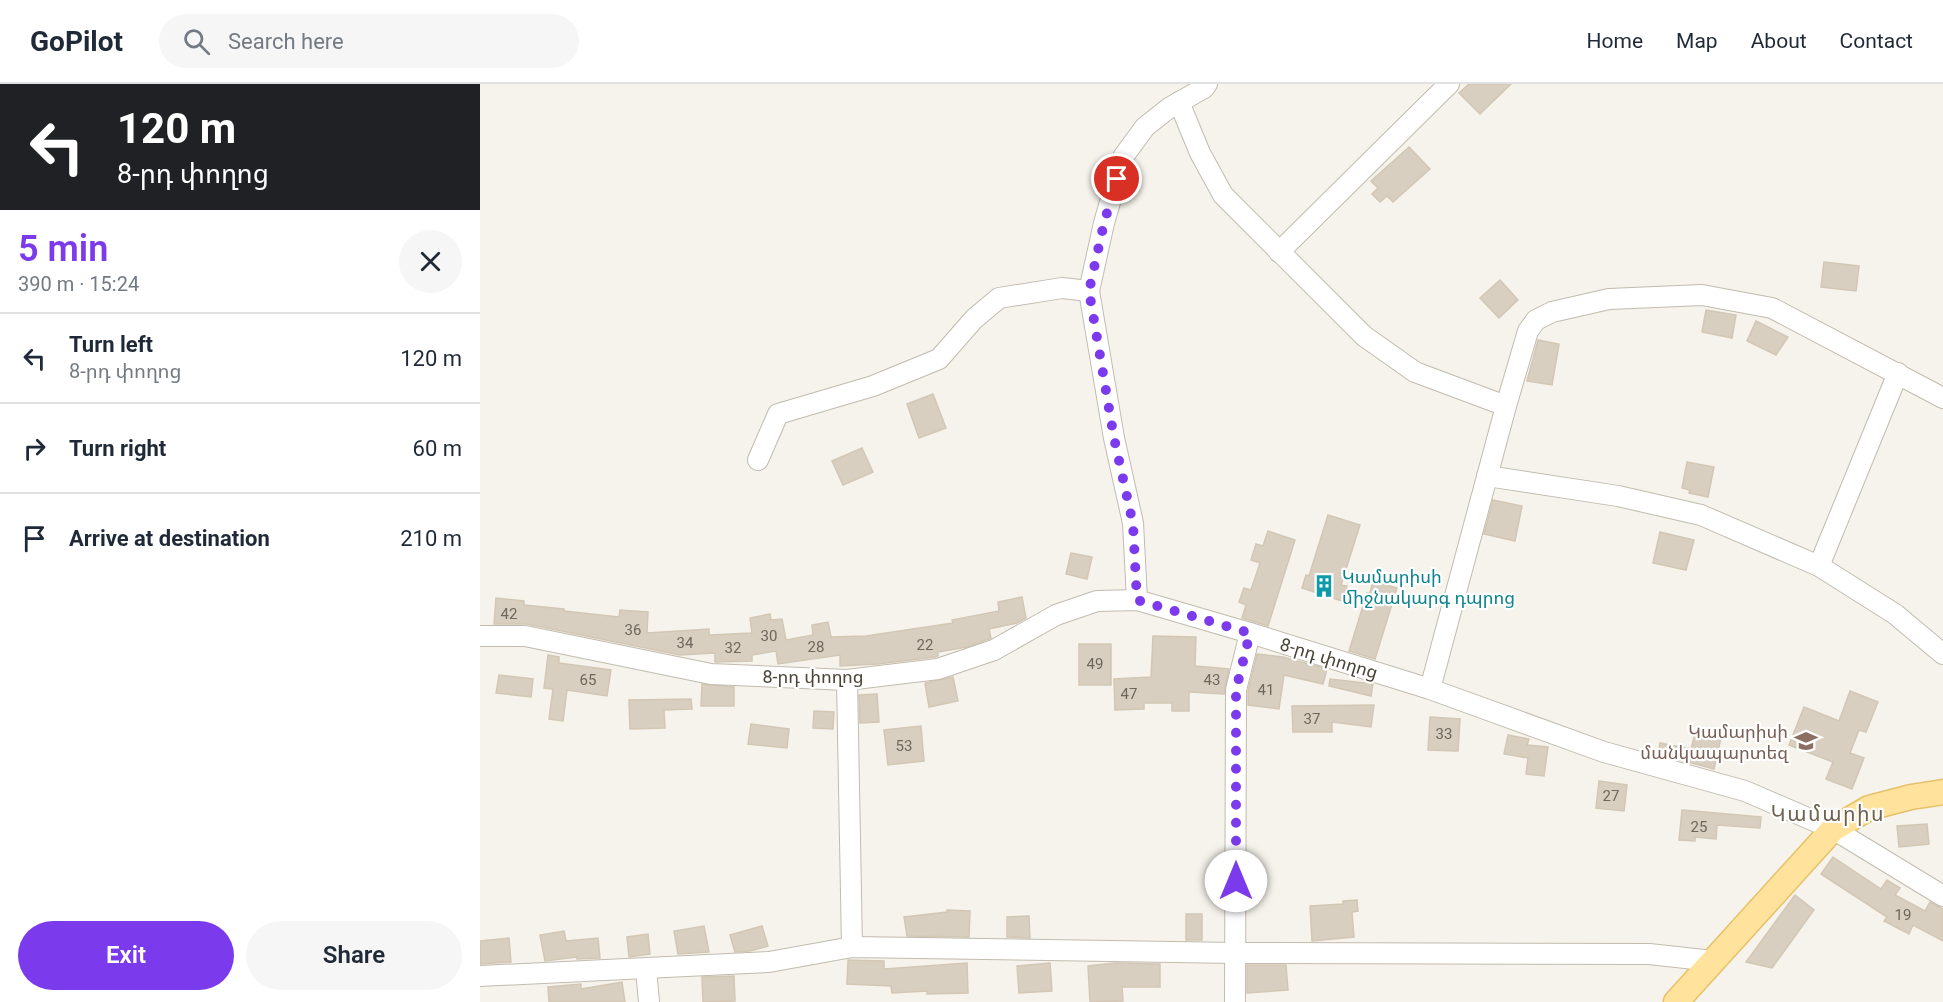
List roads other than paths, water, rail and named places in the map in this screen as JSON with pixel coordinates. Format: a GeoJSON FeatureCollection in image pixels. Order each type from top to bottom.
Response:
{"type":"FeatureCollection","features":[{"type":"Feature","properties":{"kind":"main road"},"geometry":{"type":"LineString","coordinates":[[1676,1002],[1833,829],[1869,808],[1911,797],[1943,792]]}},
{"type":"Feature","properties":{"kind":"street"},"geometry":{"type":"LineString","coordinates":[[1137,600],[1133,524],[1114,438],[1089,291],[1104,223],[1123,157],[1145,127],[1207,84]]}},
{"type":"Feature","properties":{"kind":"street"},"geometry":{"type":"LineString","coordinates":[[1279,252],[1449,84]]}},
{"type":"Feature","properties":{"kind":"street"},"geometry":{"type":"LineString","coordinates":[[1179,102],[1200,153],[1223,195],[1364,336],[1415,372],[1506,406]]}},
{"type":"Feature","properties":{"kind":"street"},"geometry":{"type":"LineString","coordinates":[[758,460],[778,414],[873,386],[939,359],[974,319],[999,298],[1062,288],[1089,291]]}},
{"type":"Feature","properties":{"kind":"street"},"geometry":{"type":"LineString","coordinates":[[1430,689],[1506,406],[1528,331],[1536,320],[1552,312],[1609,299],[1702,295],[1772,308],[1943,398]]}},
{"type":"Feature","properties":{"kind":"street"},"geometry":{"type":"LineString","coordinates":[[1819,566],[1898,374]]}},
{"type":"Feature","properties":{"kind":"street"},"geometry":{"type":"LineString","coordinates":[[1487,476],[1618,496],[1701,515],[1819,566],[1895,614],[1943,654]]}},
{"type":"Feature","properties":{"kind":"street","name":"8-րդ փողոց"},"geometry":{"type":"LineString","coordinates":[[480,636],[525,636],[711,674],[847,680],[938,669],[994,650],[1056,615],[1097,601],[1137,600],[1430,689],[1604,752],[1745,791],[1833,829],[1943,896]]}},
{"type":"Feature","properties":{"kind":"street"},"geometry":{"type":"LineString","coordinates":[[1235,1002],[1236,690],[1250,633]]}},
{"type":"Feature","properties":{"kind":"street"},"geometry":{"type":"LineString","coordinates":[[847,680],[852,947]]}},
{"type":"Feature","properties":{"kind":"street"},"geometry":{"type":"LineString","coordinates":[[480,976],[769,962],[852,947],[1236,953],[1649,954],[1713,961]]}},
{"type":"Feature","properties":{"kind":"street"},"geometry":{"type":"LineString","coordinates":[[646,969],[649,1002]]}},
{"type":"Feature","properties":{"kind":"place","name":"Կամարիսի միջնակարգ դպրոց"},"geometry":{"type":"Point","coordinates":[1324,586]}},
{"type":"Feature","properties":{"kind":"place","name":"Կամարիսի մանկապարտեզ"},"geometry":{"type":"Point","coordinates":[1806,741]}},
{"type":"Feature","properties":{"kind":"district","name":"Կամարիս"},"geometry":{"type":"Point","coordinates":[1828,814]}}]}
